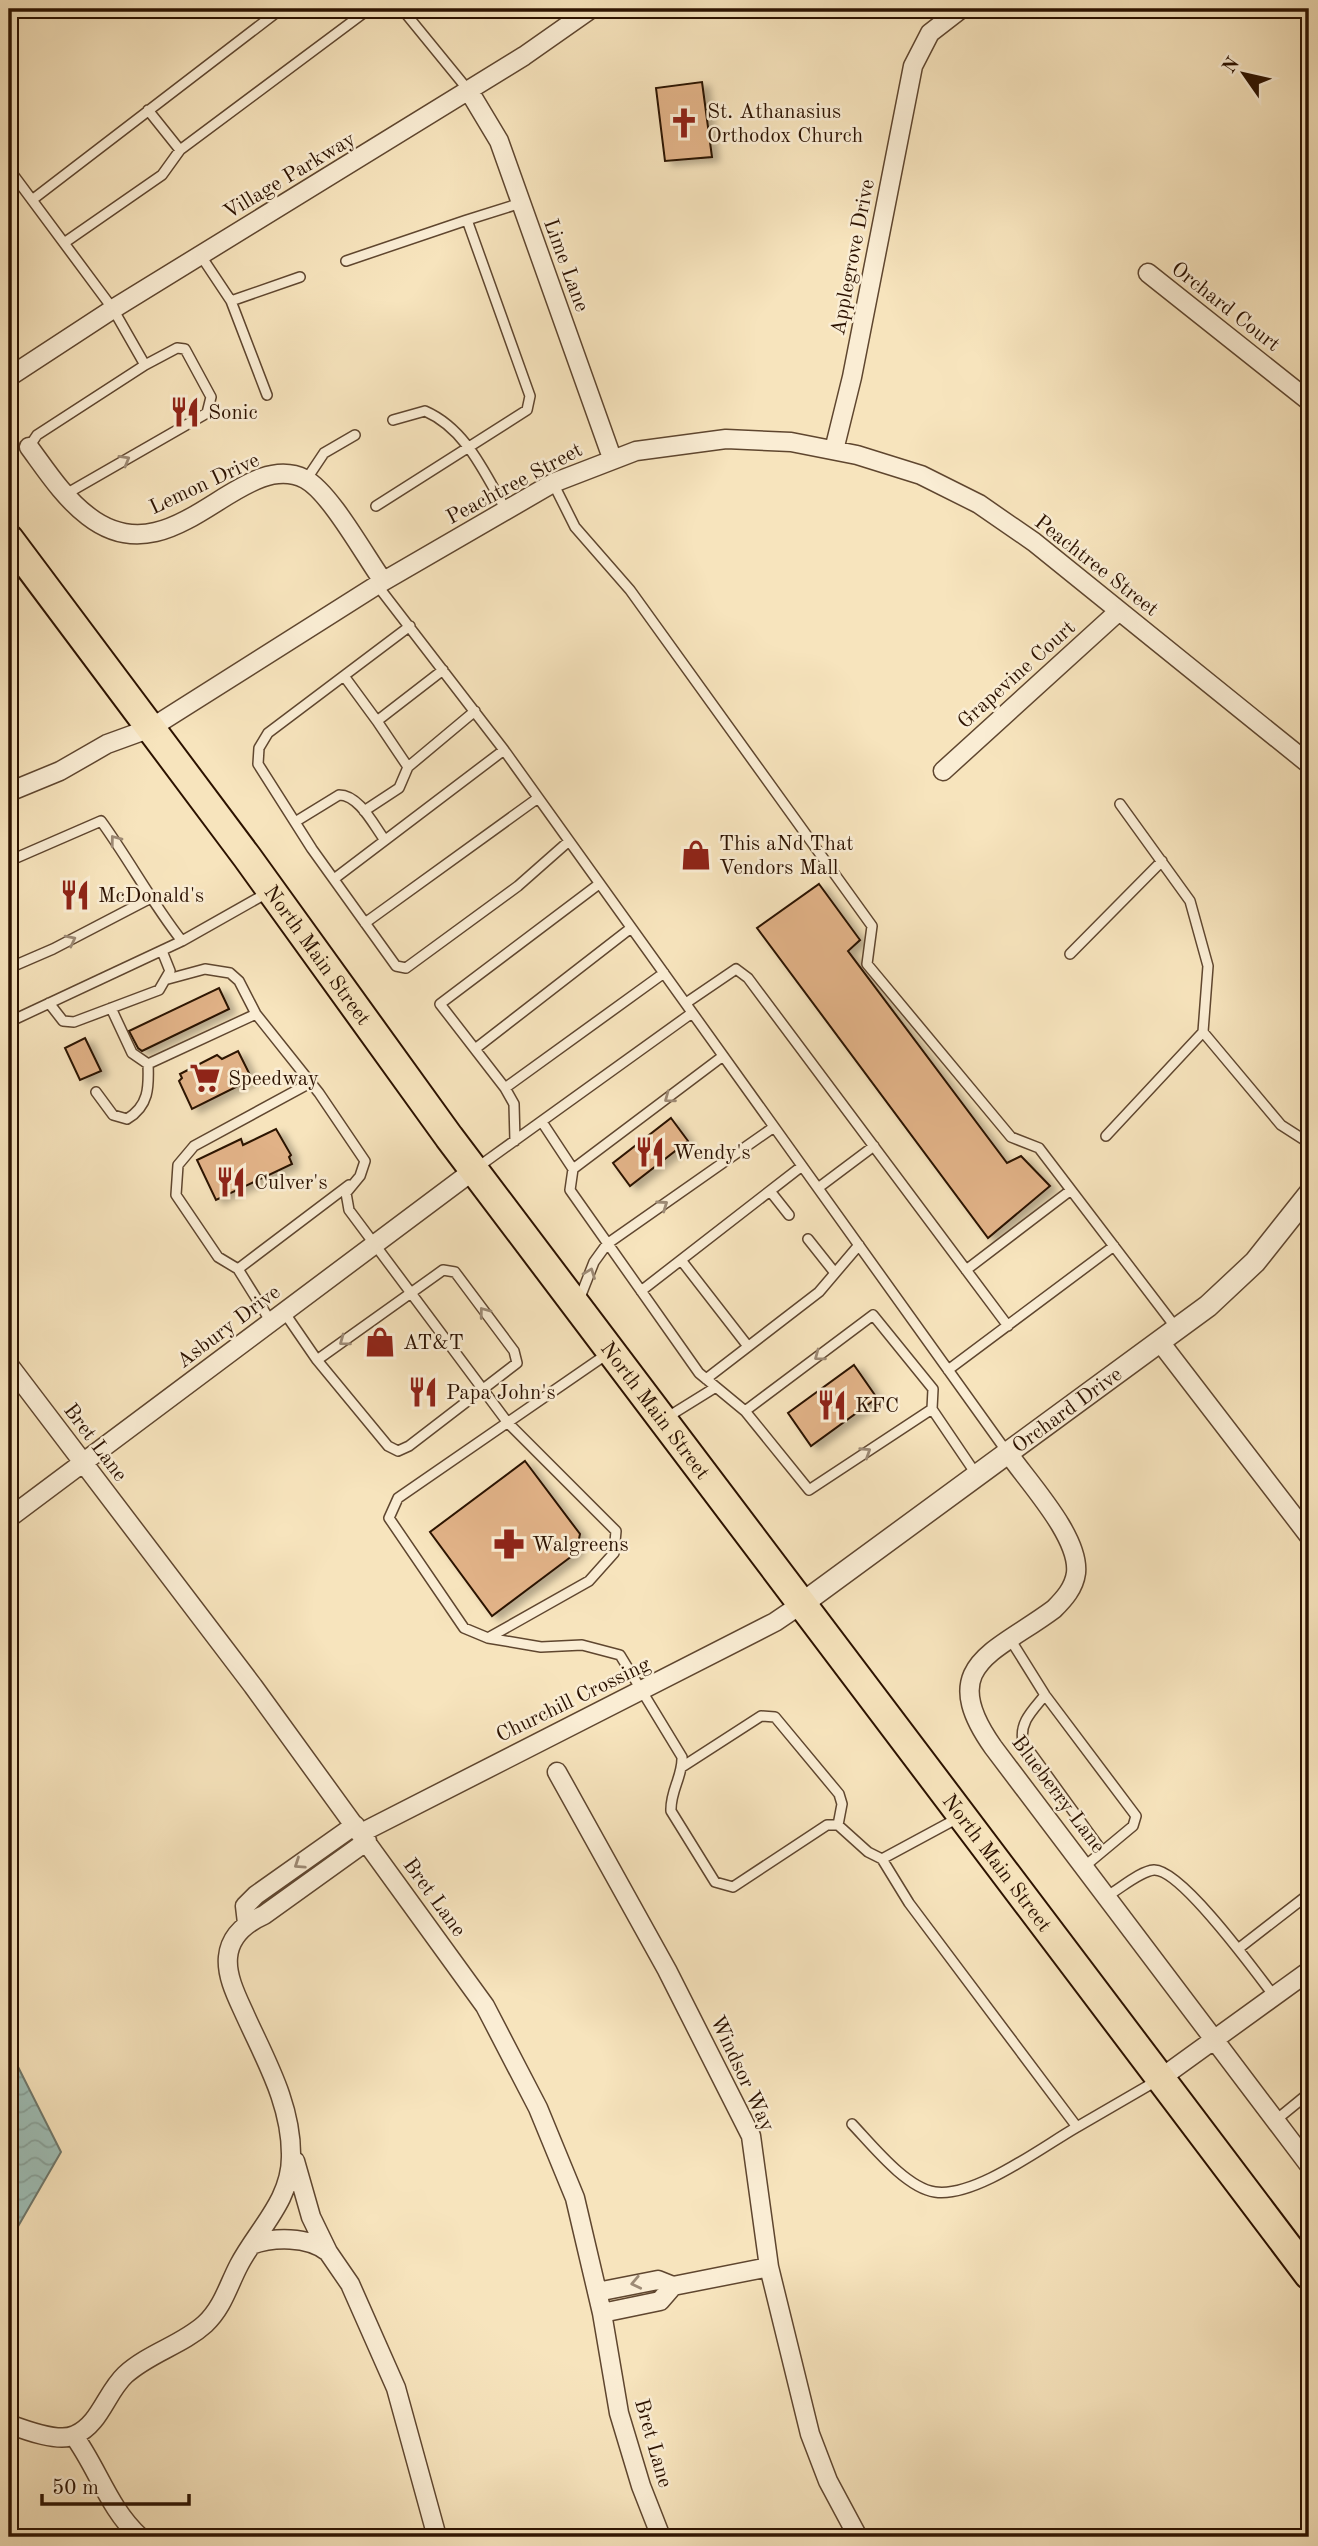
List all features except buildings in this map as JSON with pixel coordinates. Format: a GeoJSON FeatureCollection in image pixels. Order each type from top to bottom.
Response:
{"type":"FeatureCollection","features":[{"type":"Feature","properties":{"kind":"main road","name":"North Main Street"},"geometry":{"type":"LineString","coordinates":[[9,539],[271,891],[474,1171],[578,1305],[1309,2275]]}},
{"type":"Feature","properties":{"kind":"street","name":"Village Parkway"},"geometry":{"type":"LineString","coordinates":[[9,377],[113,309],[469,91],[591,9]]}},
{"type":"Feature","properties":{"kind":"street","name":"Applegrove Drive"},"geometry":{"type":"LineString","coordinates":[[834,450],[852,377],[913,66],[930,33],[961,9]]}},
{"type":"Feature","properties":{"kind":"street","name":"Lime Lane"},"geometry":{"type":"LineString","coordinates":[[469,91],[499,141],[612,458]]}},
{"type":"Feature","properties":{"kind":"street","name":"Orchard Court"},"geometry":{"type":"LineString","coordinates":[[1148,273],[1309,401]]}},
{"type":"Feature","properties":{"kind":"street","name":"Peachtree Street"},"geometry":{"type":"LineString","coordinates":[[9,792],[60,771],[107,744],[151,728],[380,583],[553,483],[612,458],[665,445],[726,439],[791,442],[834,450],[920,475],[979,504],[1034,542],[1309,764]]}},
{"type":"Feature","properties":{"kind":"street","name":"Lemon Drive"},"geometry":{"type":"LineString","coordinates":[[29,447],[66,494],[102,525],[118,531],[152,533],[188,519],[258,480],[275,474],[291,474],[306,480]]}},
{"type":"Feature","properties":{"kind":"street"},"geometry":{"type":"LineString","coordinates":[[306,480],[328,501],[380,583]]}},
{"type":"Feature","properties":{"kind":"street","name":"Grapevine Court"},"geometry":{"type":"LineString","coordinates":[[943,771],[1119,611]]}},
{"type":"Feature","properties":{"kind":"street","name":"Asbury Drive"},"geometry":{"type":"LineString","coordinates":[[9,1518],[474,1171]]}},
{"type":"Feature","properties":{"kind":"street","name":"Orchard Drive"},"geometry":{"type":"LineString","coordinates":[[803,1603],[1169,1335],[1255,1262],[1309,1194]]}},
{"type":"Feature","properties":{"kind":"street"},"geometry":{"type":"LineString","coordinates":[[1169,1335],[1309,1536]]}},
{"type":"Feature","properties":{"kind":"street","name":"Bret Lane"},"geometry":{"type":"LineString","coordinates":[[9,1365],[361,1833],[485,2006],[526,2085],[575,2198],[602,2313],[619,2413],[641,2486],[661,2537]]}},
{"type":"Feature","properties":{"kind":"street","name":"Blueberry Lane"},"geometry":{"type":"LineString","coordinates":[[1008,1453],[1066,1535],[1076,1562],[1076,1576],[1064,1598],[976,1666],[970,1677],[970,1703],[982,1731],[1309,2165]]}},
{"type":"Feature","properties":{"kind":"street","name":"Churchill Crossing"},"geometry":{"type":"LineString","coordinates":[[290,2137],[279,2090],[231,1979],[228,1953],[237,1933],[247,1923],[245,1906],[256,1895],[361,1833],[775,1622],[803,1603]]}},
{"type":"Feature","properties":{"kind":"street","name":"Windsor Way"},"geometry":{"type":"LineString","coordinates":[[557,1772],[667,1969],[751,2136],[769,2267],[810,2434],[828,2481],[858,2537]]}},
{"type":"Feature","properties":{"kind":"street"},"geometry":{"type":"LineString","coordinates":[[1161,2078],[1309,1970]]}},
{"type":"Feature","properties":{"kind":"street"},"geometry":{"type":"LineString","coordinates":[[9,2424],[36,2435],[74,2437],[93,2422],[124,2376],[149,2357],[191,2334],[214,2315],[251,2245],[282,2197],[291,2158],[290,2137]]}},
{"type":"Feature","properties":{"kind":"street"},"geometry":{"type":"LineString","coordinates":[[290,2137],[306,2204],[328,2252],[350,2284],[396,2388],[437,2537]]}},
{"type":"Feature","properties":{"kind":"street"},"geometry":{"type":"LineString","coordinates":[[251,2245],[270,2240],[311,2242],[328,2252]]}},
{"type":"Feature","properties":{"kind":"street"},"geometry":{"type":"LineString","coordinates":[[597,2291],[658,2280],[673,2286],[769,2267]]}},
{"type":"Feature","properties":{"kind":"street"},"geometry":{"type":"LineString","coordinates":[[602,2313],[660,2301],[673,2286]]}},
{"type":"Feature","properties":{"kind":"street"},"geometry":{"type":"LineString","coordinates":[[74,2437],[88,2456],[109,2500],[140,2537]]}},
{"type":"Feature","properties":{"kind":"lane"},"geometry":{"type":"LineString","coordinates":[[64,243],[162,175],[180,150],[369,9]]}},
{"type":"Feature","properties":{"kind":"lane"},"geometry":{"type":"LineString","coordinates":[[402,9],[469,91]]}},
{"type":"Feature","properties":{"kind":"lane"},"geometry":{"type":"LineString","coordinates":[[32,200],[278,10]]}},
{"type":"Feature","properties":{"kind":"lane"},"geometry":{"type":"LineString","coordinates":[[148,110],[180,150]]}},
{"type":"Feature","properties":{"kind":"lane"},"geometry":{"type":"LineString","coordinates":[[9,169],[113,309],[145,365]]}},
{"type":"Feature","properties":{"kind":"lane"},"geometry":{"type":"LineString","coordinates":[[346,261],[521,203]]}},
{"type":"Feature","properties":{"kind":"lane"},"geometry":{"type":"LineString","coordinates":[[376,506],[527,410],[530,396],[467,220]]}},
{"type":"Feature","properties":{"kind":"lane"},"geometry":{"type":"LineString","coordinates":[[201,256],[231,301],[267,395]]}},
{"type":"Feature","properties":{"kind":"lane"},"geometry":{"type":"LineString","coordinates":[[231,301],[300,277]]}},
{"type":"Feature","properties":{"kind":"lane"},"geometry":{"type":"LineString","coordinates":[[29,447],[37,435],[145,365],[177,348],[185,349],[211,397],[207,413],[66,494]]}},
{"type":"Feature","properties":{"kind":"lane"},"geometry":{"type":"LineString","coordinates":[[393,420],[425,411],[444,419],[469,447],[506,510]]}},
{"type":"Feature","properties":{"kind":"lane"},"geometry":{"type":"LineString","coordinates":[[306,480],[324,453],[355,435]]}},
{"type":"Feature","properties":{"kind":"lane"},"geometry":{"type":"LineString","coordinates":[[553,483],[575,527],[630,590],[872,926],[867,964],[1011,1137],[1039,1148],[1114,1247],[1169,1335]]}},
{"type":"Feature","properties":{"kind":"lane"},"geometry":{"type":"LineString","coordinates":[[380,583],[504,750],[1008,1453]]}},
{"type":"Feature","properties":{"kind":"lane"},"geometry":{"type":"LineString","coordinates":[[410,626],[268,733],[258,748],[258,764],[295,822],[396,966],[406,968],[518,886],[569,841]]}},
{"type":"Feature","properties":{"kind":"lane"},"geometry":{"type":"LineString","coordinates":[[377,721],[443,670]]}},
{"type":"Feature","properties":{"kind":"lane"},"geometry":{"type":"LineString","coordinates":[[344,676],[408,766]]}},
{"type":"Feature","properties":{"kind":"lane"},"geometry":{"type":"LineString","coordinates":[[364,811],[399,788],[408,766],[475,711]]}},
{"type":"Feature","properties":{"kind":"lane"},"geometry":{"type":"LineString","coordinates":[[334,879],[504,750]]}},
{"type":"Feature","properties":{"kind":"lane"},"geometry":{"type":"LineString","coordinates":[[295,822],[339,795],[357,803],[384,839]]}},
{"type":"Feature","properties":{"kind":"lane"},"geometry":{"type":"LineString","coordinates":[[365,923],[538,798]]}},
{"type":"Feature","properties":{"kind":"lane"},"geometry":{"type":"LineString","coordinates":[[1105,1136],[1203,1032],[1208,966],[1190,901],[1121,804]]}},
{"type":"Feature","properties":{"kind":"lane"},"geometry":{"type":"LineString","coordinates":[[9,861],[101,821],[132,863],[149,899],[182,941]]}},
{"type":"Feature","properties":{"kind":"lane"},"geometry":{"type":"LineString","coordinates":[[1070,954],[1161,861]]}},
{"type":"Feature","properties":{"kind":"lane"},"geometry":{"type":"LineString","coordinates":[[515,1141],[514,1104],[505,1088],[440,1004],[599,884]]}},
{"type":"Feature","properties":{"kind":"lane"},"geometry":{"type":"LineString","coordinates":[[9,1022],[182,941],[271,891]]}},
{"type":"Feature","properties":{"kind":"lane"},"geometry":{"type":"LineString","coordinates":[[9,968],[53,949],[149,899]]}},
{"type":"Feature","properties":{"kind":"lane"},"geometry":{"type":"LineString","coordinates":[[475,1049],[631,928]]}},
{"type":"Feature","properties":{"kind":"lane"},"geometry":{"type":"LineString","coordinates":[[162,951],[168,964],[168,979]]}},
{"type":"Feature","properties":{"kind":"lane"},"geometry":{"type":"LineString","coordinates":[[49,1003],[66,1023],[159,990],[168,979],[205,969],[230,973],[239,981],[256,1014],[310,1083],[365,1161],[360,1176],[238,1269]]}},
{"type":"Feature","properties":{"kind":"lane"},"geometry":{"type":"LineString","coordinates":[[686,1003],[736,969],[748,978],[1008,1326]]}},
{"type":"Feature","properties":{"kind":"lane"},"geometry":{"type":"LineString","coordinates":[[505,1088],[664,973]]}},
{"type":"Feature","properties":{"kind":"lane"},"geometry":{"type":"LineString","coordinates":[[111,1008],[132,1053],[148,1063]]}},
{"type":"Feature","properties":{"kind":"lane"},"geometry":{"type":"LineString","coordinates":[[474,1171],[692,1013]]}},
{"type":"Feature","properties":{"kind":"lane"},"geometry":{"type":"LineString","coordinates":[[148,1063],[256,1014]]}},
{"type":"Feature","properties":{"kind":"lane"},"geometry":{"type":"LineString","coordinates":[[1203,1032],[1281,1125],[1309,1143]]}},
{"type":"Feature","properties":{"kind":"lane"},"geometry":{"type":"LineString","coordinates":[[573,1168],[723,1056]]}},
{"type":"Feature","properties":{"kind":"lane"},"geometry":{"type":"LineString","coordinates":[[96,1092],[113,1115],[127,1119],[140,1112],[149,1090],[148,1063]]}},
{"type":"Feature","properties":{"kind":"lane"},"geometry":{"type":"LineString","coordinates":[[310,1083],[194,1146],[178,1164],[176,1195],[218,1257],[238,1269],[388,1446],[398,1451],[409,1446],[517,1363],[514,1351],[455,1272],[443,1270],[317,1360]]}},
{"type":"Feature","properties":{"kind":"lane"},"geometry":{"type":"LineString","coordinates":[[542,1122],[573,1168],[570,1190],[641,1291],[706,1379],[745,1411],[809,1490],[932,1409]]}},
{"type":"Feature","properties":{"kind":"lane"},"geometry":{"type":"LineString","coordinates":[[578,1305],[594,1262],[607,1244],[774,1127]]}},
{"type":"Feature","properties":{"kind":"lane"},"geometry":{"type":"LineString","coordinates":[[818,1188],[874,1146]]}},
{"type":"Feature","properties":{"kind":"lane"},"geometry":{"type":"LineString","coordinates":[[641,1291],[802,1166]]}},
{"type":"Feature","properties":{"kind":"lane"},"geometry":{"type":"LineString","coordinates":[[349,1185],[345,1201],[349,1210],[508,1423],[617,1531],[614,1553],[589,1581],[488,1638]]}},
{"type":"Feature","properties":{"kind":"lane"},"geometry":{"type":"LineString","coordinates":[[966,1270],[1071,1190]]}},
{"type":"Feature","properties":{"kind":"lane"},"geometry":{"type":"LineString","coordinates":[[770,1191],[789,1215]]}},
{"type":"Feature","properties":{"kind":"lane"},"geometry":{"type":"LineString","coordinates":[[808,1239],[835,1273]]}},
{"type":"Feature","properties":{"kind":"lane"},"geometry":{"type":"LineString","coordinates":[[706,1379],[747,1345],[819,1293],[859,1245]]}},
{"type":"Feature","properties":{"kind":"lane"},"geometry":{"type":"LineString","coordinates":[[948,1370],[1114,1247]]}},
{"type":"Feature","properties":{"kind":"lane"},"geometry":{"type":"LineString","coordinates":[[681,1260],[747,1345]]}},
{"type":"Feature","properties":{"kind":"lane"},"geometry":{"type":"LineString","coordinates":[[745,1411],[873,1315],[933,1389],[932,1409],[977,1476]]}},
{"type":"Feature","properties":{"kind":"lane"},"geometry":{"type":"LineString","coordinates":[[612,1350],[398,1498],[389,1518],[464,1628],[488,1638],[541,1647],[582,1645],[620,1655],[682,1757],[682,1768],[671,1797],[671,1811],[715,1882],[724,1887],[733,1887],[827,1825],[838,1825],[868,1852],[882,1859],[909,1903],[1077,2127]]}},
{"type":"Feature","properties":{"kind":"lane"},"geometry":{"type":"LineString","coordinates":[[664,1419],[716,1387]]}},
{"type":"Feature","properties":{"kind":"lane"},"geometry":{"type":"LineString","coordinates":[[1010,1639],[1045,1695],[1136,1816],[1133,1826],[1085,1866]]}},
{"type":"Feature","properties":{"kind":"lane"},"geometry":{"type":"LineString","coordinates":[[1045,1695],[1027,1717],[1021,1731],[1023,1742],[1102,1851]]}},
{"type":"Feature","properties":{"kind":"lane"},"geometry":{"type":"LineString","coordinates":[[682,1768],[761,1716],[775,1717],[839,1794],[842,1804],[838,1825]]}},
{"type":"Feature","properties":{"kind":"lane"},"geometry":{"type":"LineString","coordinates":[[882,1859],[963,1815]]}},
{"type":"Feature","properties":{"kind":"lane"},"geometry":{"type":"LineString","coordinates":[[1107,1896],[1152,1870],[1167,1872],[1178,1880],[1238,1949],[1274,1996]]}},
{"type":"Feature","properties":{"kind":"lane"},"geometry":{"type":"LineString","coordinates":[[1238,1949],[1309,1894]]}},
{"type":"Feature","properties":{"kind":"lane"},"geometry":{"type":"LineString","coordinates":[[852,2124],[898,2173],[935,2192],[972,2187],[1161,2078]]}},
{"type":"Feature","properties":{"kind":"lane"},"geometry":{"type":"LineString","coordinates":[[1276,2120],[1309,2093]]}},
{"type":"Feature","properties":{"kind":"water"},"geometry":{"type":"Polygon","coordinates":[[[9,2049],[61,2152],[9,2242],[9,2049]]]}},
{"type":"Feature","properties":{"kind":"place","name":"St. Athanasius Orthodox Church"},"geometry":{"type":"Point","coordinates":[684,123]}},
{"type":"Feature","properties":{"kind":"place","name":"Sonic"},"geometry":{"type":"Point","coordinates":[185,412]}},
{"type":"Feature","properties":{"kind":"place","name":"This aNd That Vendors Mall"},"geometry":{"type":"Point","coordinates":[696,855]}},
{"type":"Feature","properties":{"kind":"place","name":"McDonald's"},"geometry":{"type":"Point","coordinates":[75,895]}},
{"type":"Feature","properties":{"kind":"place","name":"Speedway"},"geometry":{"type":"Point","coordinates":[205,1078]}},
{"type":"Feature","properties":{"kind":"place","name":"Wendy's"},"geometry":{"type":"Point","coordinates":[650,1152]}},
{"type":"Feature","properties":{"kind":"place","name":"Culver's"},"geometry":{"type":"Point","coordinates":[231,1182]}},
{"type":"Feature","properties":{"kind":"place","name":"AT&T"},"geometry":{"type":"Point","coordinates":[380,1342]}},
{"type":"Feature","properties":{"kind":"place","name":"Papa John's"},"geometry":{"type":"Point","coordinates":[423,1392]}},
{"type":"Feature","properties":{"kind":"place","name":"KFC"},"geometry":{"type":"Point","coordinates":[832,1405]}},
{"type":"Feature","properties":{"kind":"place","name":"Walgreens"},"geometry":{"type":"Point","coordinates":[509,1544]}}]}
